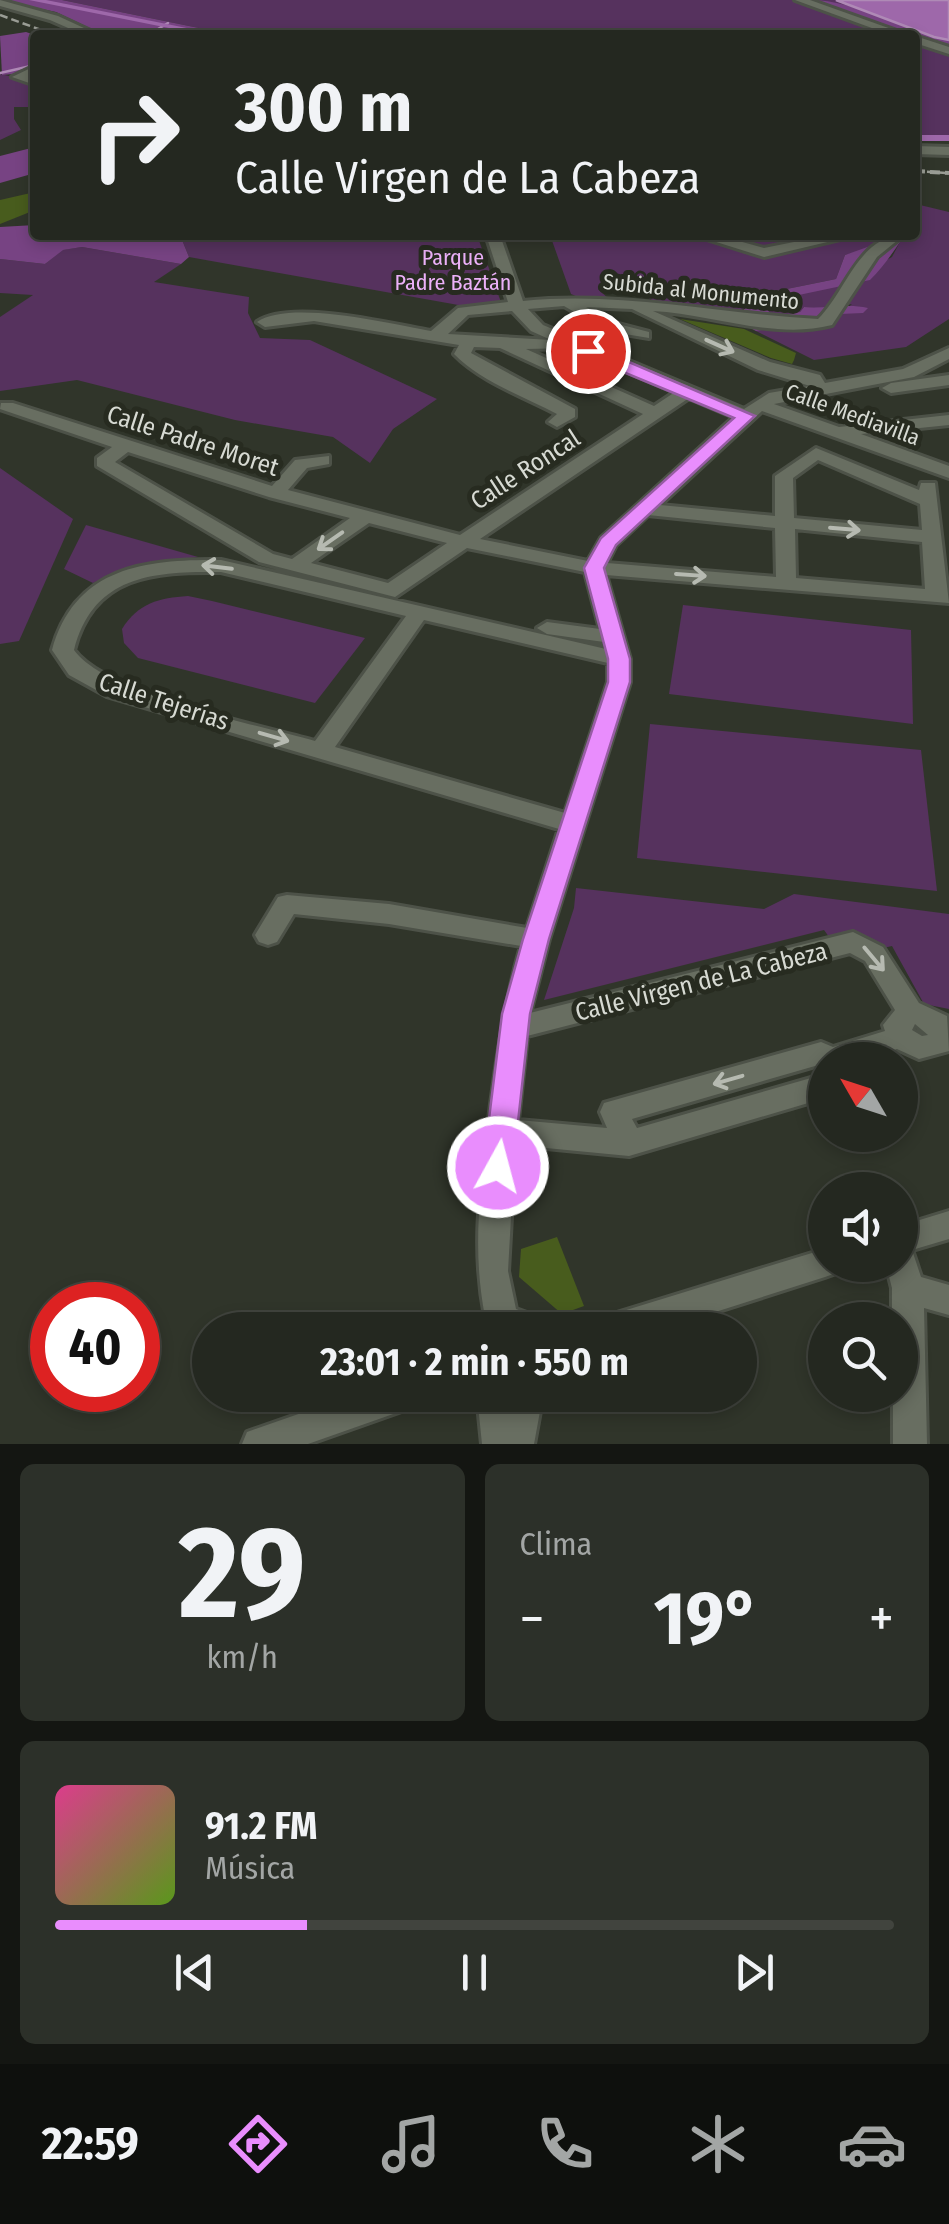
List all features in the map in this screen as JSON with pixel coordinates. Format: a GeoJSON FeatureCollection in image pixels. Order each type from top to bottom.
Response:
{"type":"FeatureCollection","features":[{"type":"Feature","properties":{"kind":"street"},"geometry":{"type":"LineString","coordinates":[[800,0],[887,30]]}},
{"type":"Feature","properties":{"kind":"street"},"geometry":{"type":"LineString","coordinates":[[0,3],[81,30]]}},
{"type":"Feature","properties":{"kind":"street"},"geometry":{"type":"LineString","coordinates":[[920,42],[949,51]]}},
{"type":"Feature","properties":{"kind":"street"},"geometry":{"type":"LineString","coordinates":[[30,72],[18,77],[30,79]]}},
{"type":"Feature","properties":{"kind":"street"},"geometry":{"type":"LineString","coordinates":[[920,150],[949,152]]}},
{"type":"Feature","properties":{"kind":"street"},"geometry":{"type":"LineString","coordinates":[[495,240],[518,308]]}},
{"type":"Feature","properties":{"kind":"street","name":"Subida al Monumento"},"geometry":{"type":"LineString","coordinates":[[718,240],[764,253],[826,240]]}},
{"type":"Feature","properties":{"kind":"street","name":"Subida al Monumento"},"geometry":{"type":"LineString","coordinates":[[434,338],[464,311],[567,301],[674,306],[758,321],[818,324],[826,322],[872,254],[890,240]]}},
{"type":"Feature","properties":{"kind":"street"},"geometry":{"type":"LineString","coordinates":[[567,301],[588,317],[622,332]]}},
{"type":"Feature","properties":{"kind":"street"},"geometry":{"type":"LineString","coordinates":[[631,306],[764,366],[814,379],[821,388]]}},
{"type":"Feature","properties":{"kind":"street","name":"Calle Mediavilla"},"geometry":{"type":"LineString","coordinates":[[518,308],[536,328],[687,392],[838,432],[941,470]]}},
{"type":"Feature","properties":{"kind":"street"},"geometry":{"type":"LineString","coordinates":[[265,322],[314,316],[434,338],[581,348],[622,332],[689,332]]}},
{"type":"Feature","properties":{"kind":"street"},"geometry":{"type":"LineString","coordinates":[[468,342],[462,354],[569,412],[557,422]]}},
{"type":"Feature","properties":{"kind":"street"},"geometry":{"type":"LineString","coordinates":[[504,344],[655,413]]}},
{"type":"Feature","properties":{"kind":"street"},"geometry":{"type":"LineString","coordinates":[[504,1312],[492,1271],[494,1202],[514,1028],[536,939],[619,682],[616,648],[594,568],[608,542],[774,397],[908,373],[949,353]]}},
{"type":"Feature","properties":{"kind":"street"},"geometry":{"type":"LineString","coordinates":[[760,410],[949,380]]}},
{"type":"Feature","properties":{"kind":"street"},"geometry":{"type":"LineString","coordinates":[[874,390],[901,424]]}},
{"type":"Feature","properties":{"kind":"street","name":"Calle Roncal"},"geometry":{"type":"LineString","coordinates":[[392,590],[687,392]]}},
{"type":"Feature","properties":{"kind":"street","name":"Calle Padre Moret"},"geometry":{"type":"LineString","coordinates":[[7,407],[276,493],[462,541],[594,568],[942,596]]}},
{"type":"Feature","properties":{"kind":"street"},"geometry":{"type":"LineString","coordinates":[[838,432],[949,420]]}},
{"type":"Feature","properties":{"kind":"street"},"geometry":{"type":"LineString","coordinates":[[126,445],[102,462],[266,558],[574,634],[616,648]]}},
{"type":"Feature","properties":{"kind":"street"},"geometry":{"type":"LineString","coordinates":[[786,582],[784,476],[808,457],[816,453],[927,500]]}},
{"type":"Feature","properties":{"kind":"street"},"geometry":{"type":"LineString","coordinates":[[276,493],[301,464],[323,460]]}},
{"type":"Feature","properties":{"kind":"street"},"geometry":{"type":"LineString","coordinates":[[903,490],[941,470]]}},
{"type":"Feature","properties":{"kind":"street"},"geometry":{"type":"LineString","coordinates":[[941,470],[928,481],[927,500],[942,596]]}},
{"type":"Feature","properties":{"kind":"street"},"geometry":{"type":"LineString","coordinates":[[643,509],[932,537]]}},
{"type":"Feature","properties":{"kind":"street"},"geometry":{"type":"LineString","coordinates":[[294,566],[366,516]]}},
{"type":"Feature","properties":{"kind":"street","name":"Calle Tejerías"},"geometry":{"type":"LineString","coordinates":[[572,824],[116,691],[77,670],[63,650],[66,625],[87,598],[116,580],[181,564],[221,566],[418,612],[616,648]]}},
{"type":"Feature","properties":{"kind":"street"},"geometry":{"type":"LineString","coordinates":[[321,750],[418,612]]}},
{"type":"Feature","properties":{"kind":"street"},"geometry":{"type":"LineString","coordinates":[[268,935],[287,904],[389,914],[536,939]]}},
{"type":"Feature","properties":{"kind":"street","name":"Calle Virgen de La Cabeza"},"geometry":{"type":"LineString","coordinates":[[514,1028],[853,942],[874,954],[906,1025],[868,1042]]}},
{"type":"Feature","properties":{"kind":"street","name":"Calle Virgen de La Cabeza"},"geometry":{"type":"LineString","coordinates":[[629,1142],[614,1112],[808,1057]]}},
{"type":"Feature","properties":{"kind":"street"},"geometry":{"type":"LineString","coordinates":[[502,1131],[629,1142],[808,1091]]}},
{"type":"Feature","properties":{"kind":"street"},"geometry":{"type":"LineString","coordinates":[[918,1234],[949,1225]]}},
{"type":"Feature","properties":{"kind":"street"},"geometry":{"type":"LineString","coordinates":[[668,1312],[808,1268]]}},
{"type":"Feature","properties":{"kind":"street"},"geometry":{"type":"LineString","coordinates":[[918,1281],[949,1300]]}},
{"type":"Feature","properties":{"kind":"street"},"geometry":{"type":"LineString","coordinates":[[904,1282],[910,1444]]}},
{"type":"Feature","properties":{"kind":"street"},"geometry":{"type":"LineString","coordinates":[[259,1444],[352,1412]]}},
{"type":"Feature","properties":{"kind":"street"},"geometry":{"type":"LineString","coordinates":[[496,1412],[500,1444]]}},
{"type":"Feature","properties":{"kind":"street"},"geometry":{"type":"LineString","coordinates":[[517,1444],[523,1412]]}},
{"type":"Feature","properties":{"kind":"green space"},"geometry":{"type":"Polygon","coordinates":[[[62,0],[949,0],[949,136],[920,135],[920,30],[209,30],[62,0]]]}},
{"type":"Feature","properties":{"kind":"green space"},"geometry":{"type":"Polygon","coordinates":[[[30,72],[30,107],[14,107],[14,119],[21,130],[0,140],[0,74],[18,78],[30,72]]]}},
{"type":"Feature","properties":{"kind":"green space"},"geometry":{"type":"Polygon","coordinates":[[[920,205],[949,212],[949,319],[906,347],[814,360],[756,331],[832,321],[852,304],[826,309],[804,307],[800,312],[773,316],[760,302],[790,296],[892,257],[901,240],[920,240],[920,205]]]}},
{"type":"Feature","properties":{"kind":"green space","name":"Parque Padre Baztán"},"geometry":{"type":"Polygon","coordinates":[[[182,240],[479,240],[502,305],[464,306],[189,257],[182,240]]]}},
{"type":"Feature","properties":{"kind":"green space"},"geometry":{"type":"Polygon","coordinates":[[[552,240],[706,240],[728,248],[734,244],[728,240],[901,240],[845,255],[836,279],[757,295],[741,311],[657,303],[624,283],[598,289],[611,301],[583,299],[571,294],[552,240]]]}},
{"type":"Feature","properties":{"kind":"green space"},"geometry":{"type":"Polygon","coordinates":[[[82,247],[181,264],[154,282],[249,297],[248,313],[260,338],[310,340],[437,399],[393,429],[370,463],[333,437],[235,420],[77,380],[0,391],[0,317],[33,295],[0,293],[0,259],[45,264],[62,250],[82,247]]]}},
{"type":"Feature","properties":{"kind":"green space"},"geometry":{"type":"Polygon","coordinates":[[[0,468],[73,519],[19,641],[0,644],[0,468]]]}},
{"type":"Feature","properties":{"kind":"green space"},"geometry":{"type":"Polygon","coordinates":[[[86,525],[198,557],[132,566],[93,583],[64,569],[86,525]]]}},
{"type":"Feature","properties":{"kind":"green space"},"geometry":{"type":"Polygon","coordinates":[[[188,596],[365,638],[315,703],[138,658],[124,643],[122,629],[128,620],[150,604],[188,596]]]}},
{"type":"Feature","properties":{"kind":"green space"},"geometry":{"type":"Polygon","coordinates":[[[683,605],[911,630],[913,724],[669,694],[683,605]]]}},
{"type":"Feature","properties":{"kind":"green space"},"geometry":{"type":"Polygon","coordinates":[[[650,724],[921,750],[937,891],[637,858],[650,724]]]}},
{"type":"Feature","properties":{"kind":"green space"},"geometry":{"type":"Polygon","coordinates":[[[576,888],[764,909],[794,894],[949,914],[949,1009],[924,1004],[892,946],[879,949],[858,933],[832,941],[824,930],[544,1000],[574,908],[576,888]]]}},
{"type":"Feature","properties":{"kind":"shaded area"},"geometry":{"type":"Polygon","coordinates":[[[0,0],[62,0],[209,30],[94,30],[56,12],[0,0]]]}},
{"type":"Feature","properties":{"kind":"shaded area"},"geometry":{"type":"Polygon","coordinates":[[[809,0],[846,5],[914,30],[893,30],[809,0]]]}},
{"type":"Feature","properties":{"kind":"shaded area"},"geometry":{"type":"Polygon","coordinates":[[[836,0],[949,0],[949,40],[836,0]]]}},
{"type":"Feature","properties":{"kind":"shaded area"},"geometry":{"type":"Polygon","coordinates":[[[920,32],[949,40],[949,50],[920,40],[920,32]]]}},
{"type":"Feature","properties":{"kind":"shaded area"},"geometry":{"type":"Polygon","coordinates":[[[30,33],[30,72],[2,75],[0,36],[30,33]]]}},
{"type":"Feature","properties":{"kind":"shaded area"},"geometry":{"type":"Polygon","coordinates":[[[30,148],[30,174],[0,183],[0,156],[30,148]]]}},
{"type":"Feature","properties":{"kind":"shaded area"},"geometry":{"type":"Polygon","coordinates":[[[30,225],[30,240],[182,240],[189,257],[181,264],[82,247],[63,250],[45,264],[0,259],[0,227],[30,225]]]}},
{"type":"Feature","properties":{"kind":"shaded area"},"geometry":{"type":"Polygon","coordinates":[[[887,240],[901,240],[870,280],[761,303],[773,316],[800,312],[804,307],[868,308],[863,313],[756,331],[741,323],[702,314],[716,307],[742,311],[748,300],[757,295],[836,279],[845,255],[887,240]]]}},
{"type":"Feature","properties":{"kind":"building"},"geometry":{"type":"Polygon","coordinates":[[[30,193],[30,212],[0,224],[0,200],[30,193]]]}},
{"type":"Feature","properties":{"kind":"building"},"geometry":{"type":"Polygon","coordinates":[[[680,319],[744,329],[796,353],[794,360],[792,364],[771,358],[680,319]]]}},
{"type":"Feature","properties":{"kind":"building"},"geometry":{"type":"Polygon","coordinates":[[[557,1237],[584,1306],[560,1312],[519,1277],[521,1249],[557,1237]]]}},
{"type":"Feature","properties":{"kind":"waterway"},"geometry":{"type":"LineString","coordinates":[[33,0],[192,30]]}},
{"type":"Feature","properties":{"kind":"waterway"},"geometry":{"type":"LineString","coordinates":[[156,30],[168,23]]}},
{"type":"Feature","properties":{"kind":"waterway"},"geometry":{"type":"LineString","coordinates":[[0,73],[30,66]]}},
{"type":"Feature","properties":{"kind":"waterway"},"geometry":{"type":"LineString","coordinates":[[920,138],[949,138]]}},
{"type":"Feature","properties":{"kind":"railway"},"geometry":{"type":"LineString","coordinates":[[0,15],[41,30]]}},
{"type":"Feature","properties":{"kind":"railway"},"geometry":{"type":"LineString","coordinates":[[920,171],[946,173]]}},
{"type":"Feature","properties":{"kind":"railway"},"geometry":{"type":"LineString","coordinates":[[920,171],[949,173]]}},
{"type":"Feature","properties":{"kind":"route"},"geometry":{"type":"LineString","coordinates":[[498,1167],[516,1014],[536,939],[619,682],[619,659],[594,568],[608,542],[746,416],[588,351]]}}]}
